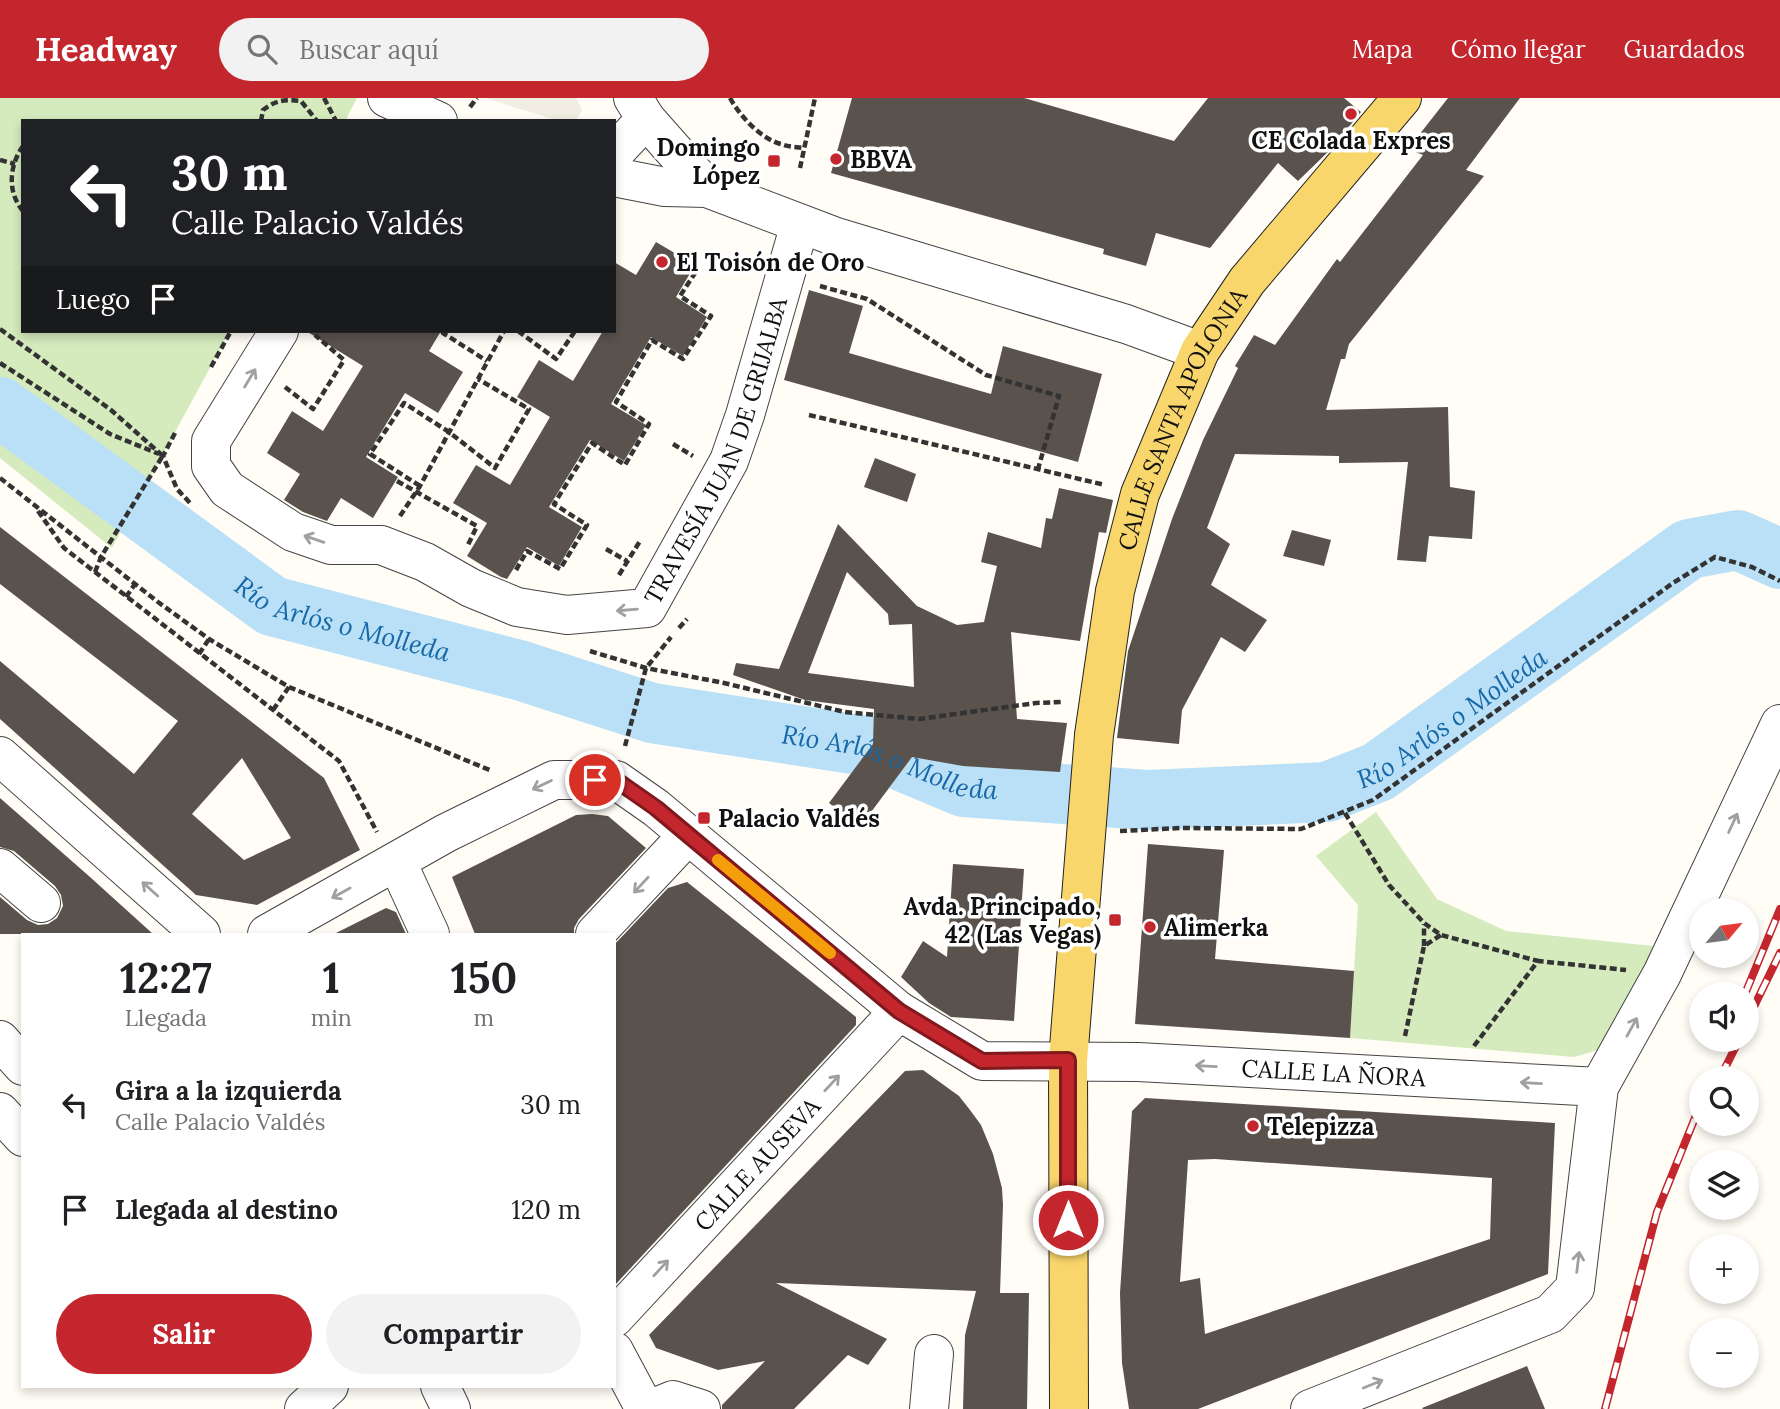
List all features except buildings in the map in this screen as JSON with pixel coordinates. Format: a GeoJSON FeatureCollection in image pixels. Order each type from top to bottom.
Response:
{"type":"FeatureCollection","features":[{"type":"Feature","properties":{"kind":"main road","name":"CALLE SANTA APOLONIA"},"geometry":{"type":"LineString","coordinates":[[1069,1409],[1068,1060],[1097,817],[1096,718],[1115,591],[1140,494],[1200,351],[1247,281],[1402,98]]}},
{"type":"Feature","properties":{"kind":"street"},"geometry":{"type":"LineString","coordinates":[[387,98],[428,119]]}},
{"type":"Feature","properties":{"kind":"street"},"geometry":{"type":"LineString","coordinates":[[616,150],[640,108],[707,188]]}},
{"type":"Feature","properties":{"kind":"street"},"geometry":{"type":"LineString","coordinates":[[616,177],[665,187],[707,188],[836,237],[1126,324],[1200,351]]}},
{"type":"Feature","properties":{"kind":"street","name":"TRAVESÍA JUAN DE GRIJALBA"},"geometry":{"type":"LineString","coordinates":[[381,545],[425,562],[471,589],[517,607],[567,615],[647,608],[729,461],[745,415],[800,224]]}},
{"type":"Feature","properties":{"kind":"street"},"geometry":{"type":"LineString","coordinates":[[293,333],[211,441],[211,466],[227,489],[293,532],[331,545],[381,545]]}},
{"type":"Feature","properties":{"kind":"street"},"geometry":{"type":"LineString","coordinates":[[1310,1409],[1550,1314],[1575,1287],[1599,1087],[1662,974],[1780,724]]}},
{"type":"Feature","properties":{"kind":"street"},"geometry":{"type":"LineString","coordinates":[[0,756],[200,933]]}},
{"type":"Feature","properties":{"kind":"street"},"geometry":{"type":"LineString","coordinates":[[269,933],[446,833],[554,780],[616,780]]}},
{"type":"Feature","properties":{"kind":"street","name":"CALLE LA ÑORA"},"geometry":{"type":"LineString","coordinates":[[616,780],[656,808],[899,1011],[982,1061],[1068,1060],[1599,1087]]}},
{"type":"Feature","properties":{"kind":"street"},"geometry":{"type":"LineString","coordinates":[[596,933],[688,835]]}},
{"type":"Feature","properties":{"kind":"street"},"geometry":{"type":"LineString","coordinates":[[397,862],[430,933]]}},
{"type":"Feature","properties":{"kind":"street"},"geometry":{"type":"LineString","coordinates":[[0,867],[41,903]]}},
{"type":"Feature","properties":{"kind":"street","name":"CALLE AUSEVA"},"geometry":{"type":"LineString","coordinates":[[616,1316],[899,1011]]}},
{"type":"Feature","properties":{"kind":"street"},"geometry":{"type":"LineString","coordinates":[[0,1040],[21,1064]]}},
{"type":"Feature","properties":{"kind":"street"},"geometry":{"type":"LineString","coordinates":[[929,1409],[934,1354]]}},
{"type":"Feature","properties":{"kind":"street"},"geometry":{"type":"LineString","coordinates":[[616,1355],[645,1409]]}},
{"type":"Feature","properties":{"kind":"street"},"geometry":{"type":"LineString","coordinates":[[304,1409],[327,1388]]}},
{"type":"Feature","properties":{"kind":"street"},"geometry":{"type":"LineString","coordinates":[[441,1388],[452,1409]]}},
{"type":"Feature","properties":{"kind":"street"},"geometry":{"type":"LineString","coordinates":[[651,1409],[673,1400],[701,1409]]}},
{"type":"Feature","properties":{"kind":"path"},"geometry":{"type":"LineString","coordinates":[[324,98],[335,119]]}},
{"type":"Feature","properties":{"kind":"path"},"geometry":{"type":"LineString","coordinates":[[730,98],[749,122],[765,136],[779,144],[804,148]]}},
{"type":"Feature","properties":{"kind":"path"},"geometry":{"type":"LineString","coordinates":[[800,168],[815,98]]}},
{"type":"Feature","properties":{"kind":"path"},"geometry":{"type":"LineString","coordinates":[[261,119],[263,110],[274,101],[302,100],[316,119]]}},
{"type":"Feature","properties":{"kind":"path"},"geometry":{"type":"LineString","coordinates":[[21,150],[10,179],[13,195],[21,208]]}},
{"type":"Feature","properties":{"kind":"path"},"geometry":{"type":"LineString","coordinates":[[0,160],[15,164]]}},
{"type":"Feature","properties":{"kind":"path"},"geometry":{"type":"LineString","coordinates":[[513,575],[527,551],[561,569],[587,525],[554,504],[592,443],[625,465],[649,424],[616,402],[652,340],[683,359],[711,316],[680,296],[697,271]]}},
{"type":"Feature","properties":{"kind":"path"},"geometry":{"type":"LineString","coordinates":[[784,275],[867,299],[986,375],[1059,396],[1038,470]]}},
{"type":"Feature","properties":{"kind":"path"},"geometry":{"type":"LineString","coordinates":[[0,329],[111,410],[163,456]]}},
{"type":"Feature","properties":{"kind":"path"},"geometry":{"type":"LineString","coordinates":[[282,384],[313,409],[344,360],[298,333]]}},
{"type":"Feature","properties":{"kind":"path"},"geometry":{"type":"LineString","coordinates":[[443,333],[487,361]]}},
{"type":"Feature","properties":{"kind":"path"},"geometry":{"type":"LineString","coordinates":[[381,545],[420,486],[503,333]]}},
{"type":"Feature","properties":{"kind":"path"},"geometry":{"type":"LineString","coordinates":[[521,333],[556,359],[574,333]]}},
{"type":"Feature","properties":{"kind":"path"},"geometry":{"type":"LineString","coordinates":[[0,363],[110,434],[163,456]]}},
{"type":"Feature","properties":{"kind":"path"},"geometry":{"type":"LineString","coordinates":[[420,486],[370,454],[404,402],[449,432],[495,468],[529,409],[478,379]]}},
{"type":"Feature","properties":{"kind":"path"},"geometry":{"type":"LineString","coordinates":[[809,415],[1140,494]]}},
{"type":"Feature","properties":{"kind":"path"},"geometry":{"type":"LineString","coordinates":[[673,444],[695,458]]}},
{"type":"Feature","properties":{"kind":"path"},"geometry":{"type":"LineString","coordinates":[[95,572],[101,557],[163,456]]}},
{"type":"Feature","properties":{"kind":"path"},"geometry":{"type":"LineString","coordinates":[[0,478],[209,639],[289,687],[490,769]]}},
{"type":"Feature","properties":{"kind":"path"},"geometry":{"type":"LineString","coordinates":[[397,481],[477,526],[466,548]]}},
{"type":"Feature","properties":{"kind":"path"},"geometry":{"type":"LineString","coordinates":[[36,507],[64,548],[339,761],[372,824]]}},
{"type":"Feature","properties":{"kind":"path"},"geometry":{"type":"LineString","coordinates":[[606,549],[627,561]]}},
{"type":"Feature","properties":{"kind":"path"},"geometry":{"type":"LineString","coordinates":[[1097,817],[1181,828],[1301,829],[1373,800],[1673,583],[1715,557],[1752,567],[1780,581]]}},
{"type":"Feature","properties":{"kind":"path"},"geometry":{"type":"LineString","coordinates":[[126,597],[135,584]]}},
{"type":"Feature","properties":{"kind":"path"},"geometry":{"type":"LineString","coordinates":[[616,780],[646,668],[687,619]]}},
{"type":"Feature","properties":{"kind":"path"},"geometry":{"type":"LineString","coordinates":[[199,654],[209,639]]}},
{"type":"Feature","properties":{"kind":"path"},"geometry":{"type":"LineString","coordinates":[[646,668],[724,683],[845,712],[919,719],[1036,703],[1096,718]]}},
{"type":"Feature","properties":{"kind":"path"},"geometry":{"type":"LineString","coordinates":[[273,710],[289,687]]}},
{"type":"Feature","properties":{"kind":"path"},"geometry":{"type":"LineString","coordinates":[[1345,813],[1389,885],[1424,923],[1441,935],[1538,961],[1662,974]]}},
{"type":"Feature","properties":{"kind":"path"},"geometry":{"type":"LineString","coordinates":[[1405,1036],[1423,946],[1424,923]]}},
{"type":"Feature","properties":{"kind":"path"},"geometry":{"type":"LineString","coordinates":[[1423,946],[1441,935]]}},
{"type":"Feature","properties":{"kind":"path"},"geometry":{"type":"LineString","coordinates":[[1473,1047],[1538,961]]}},
{"type":"Feature","properties":{"kind":"green space"},"geometry":{"type":"Polygon","coordinates":[[[0,98],[357,98],[346,119],[21,119],[21,333],[229,333],[112,548],[0,458],[0,98]]]}},
{"type":"Feature","properties":{"kind":"green space"},"geometry":{"type":"Polygon","coordinates":[[[1376,812],[1437,899],[1506,931],[1663,947],[1608,1042],[1595,1051],[1574,1057],[1350,1038],[1358,905],[1316,856],[1376,812]]]}},
{"type":"Feature","properties":{"kind":"shaded area"},"geometry":{"type":"Polygon","coordinates":[[[485,98],[576,98],[582,110],[577,119],[553,119],[485,98]]]}},
{"type":"Feature","properties":{"kind":"waterway","name":"Río Arlós o Molleda"},"geometry":{"type":"LineString","coordinates":[[0,407],[272,606],[519,670],[652,713],[866,746],[964,787],[1148,800],[1327,792],[1378,772],[1689,549],[1738,540],[1780,559]]}},
{"type":"Feature","properties":{"kind":"railway"},"geometry":{"type":"LineString","coordinates":[[1750,982],[1780,909]]}},
{"type":"Feature","properties":{"kind":"railway"},"geometry":{"type":"LineString","coordinates":[[1759,996],[1780,953]]}},
{"type":"Feature","properties":{"kind":"railway"},"geometry":{"type":"LineString","coordinates":[[1726,1066],[1733,1052]]}},
{"type":"Feature","properties":{"kind":"railway"},"geometry":{"type":"LineString","coordinates":[[1605,1409],[1657,1212],[1689,1133]]}},
{"type":"Feature","properties":{"kind":"slow traffic"},"geometry":{"type":"LineString","coordinates":[[718,860],[830,953]]}},
{"type":"Feature","properties":{"kind":"place","name":"CE Colada Expres"},"geometry":{"type":"Point","coordinates":[1351,114]}},
{"type":"Feature","properties":{"kind":"place","name":"BBVA"},"geometry":{"type":"Point","coordinates":[836,159]}},
{"type":"Feature","properties":{"kind":"place","name":"Domingo López"},"geometry":{"type":"Point","coordinates":[774,161]}},
{"type":"Feature","properties":{"kind":"place","name":"El Toisón de Oro"},"geometry":{"type":"Point","coordinates":[662,262]}},
{"type":"Feature","properties":{"kind":"place","name":"Palacio Valdés"},"geometry":{"type":"Point","coordinates":[704,818]}},
{"type":"Feature","properties":{"kind":"place","name":"Avda. Principado, 42 (Las Vegas)"},"geometry":{"type":"Point","coordinates":[1115,920]}},
{"type":"Feature","properties":{"kind":"place","name":"Alimerka"},"geometry":{"type":"Point","coordinates":[1150,927]}},
{"type":"Feature","properties":{"kind":"place","name":"Telepizza"},"geometry":{"type":"Point","coordinates":[1253,1126]}},
{"type":"Feature","properties":{"kind":"route"},"geometry":{"type":"LineString","coordinates":[[595,780],[616,780],[656,808],[899,1011],[982,1061],[1068,1060],[1068,1220]]}}]}
